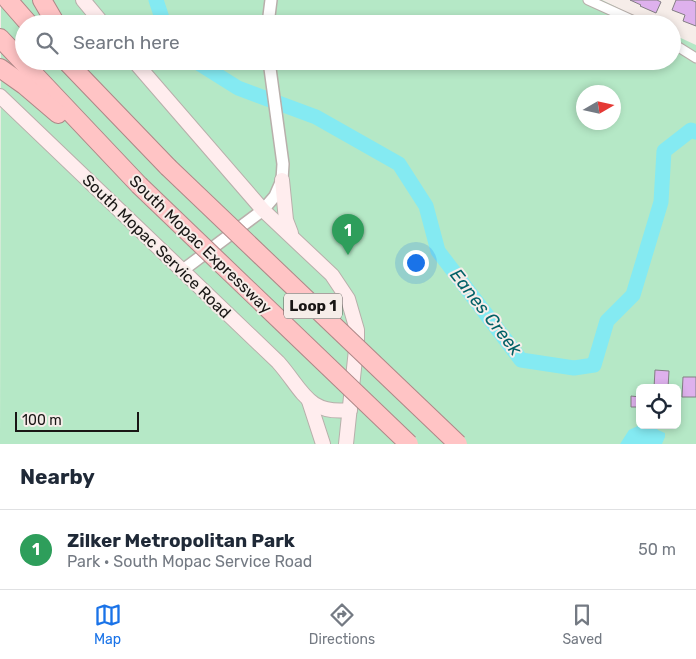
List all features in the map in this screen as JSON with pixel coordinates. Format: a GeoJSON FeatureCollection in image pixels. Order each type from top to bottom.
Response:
{"type":"FeatureCollection","features":[{"type":"Feature","properties":{"kind":"highway"},"geometry":{"type":"LineString","coordinates":[[8,0],[21,15]]}},
{"type":"Feature","properties":{"kind":"highway"},"geometry":{"type":"LineString","coordinates":[[42,0],[51,15]]}},
{"type":"Feature","properties":{"kind":"highway","name":"South Mopac Expressway"},"geometry":{"type":"LineString","coordinates":[[0,38],[15,54]]}},
{"type":"Feature","properties":{"kind":"highway"},"geometry":{"type":"LineString","coordinates":[[0,68],[24,85],[52,110],[98,141]]}},
{"type":"Feature","properties":{"kind":"highway","name":"South Mopac Expressway"},"geometry":{"type":"LineString","coordinates":[[30,70],[139,185],[409,444]]}},
{"type":"Feature","properties":{"kind":"highway","name":"South Mopac Expressway"},"geometry":{"type":"LineString","coordinates":[[75,70],[168,167],[458,444]]}},
{"type":"Feature","properties":{"kind":"highway"},"geometry":{"type":"LineString","coordinates":[[86,70],[106,102]]}},
{"type":"Feature","properties":{"kind":"main road"},"geometry":{"type":"LineString","coordinates":[[83,0],[96,15]]}},
{"type":"Feature","properties":{"kind":"main road"},"geometry":{"type":"LineString","coordinates":[[142,70],[263,210],[332,275],[348,299],[357,330],[357,349],[346,444]]}},
{"type":"Feature","properties":{"kind":"main road","name":"South Mopac Service Road"},"geometry":{"type":"LineString","coordinates":[[0,96],[278,362],[309,401]]}},
{"type":"Feature","properties":{"kind":"main road"},"geometry":{"type":"LineString","coordinates":[[282,180],[286,220],[292,236]]}},
{"type":"Feature","properties":{"kind":"main road"},"geometry":{"type":"LineString","coordinates":[[309,401],[325,410],[334,412],[350,410]]}},
{"type":"Feature","properties":{"kind":"main road"},"geometry":{"type":"LineString","coordinates":[[309,401],[323,444]]}},
{"type":"Feature","properties":{"kind":"street"},"geometry":{"type":"LineString","coordinates":[[269,15],[271,0]]}},
{"type":"Feature","properties":{"kind":"street"},"geometry":{"type":"LineString","coordinates":[[588,0],[606,4],[625,15]]}},
{"type":"Feature","properties":{"kind":"street"},"geometry":{"type":"LineString","coordinates":[[681,49],[696,58]]}},
{"type":"Feature","properties":{"kind":"street"},"geometry":{"type":"LineString","coordinates":[[183,270],[263,210],[275,196],[282,180],[283,164],[270,70]]}},
{"type":"Feature","properties":{"kind":"green space"},"geometry":{"type":"Polygon","coordinates":[[[1,0],[602,0],[633,15],[15,15],[15,70],[681,70],[681,38],[696,45],[696,444],[0,444],[1,0]]]}},
{"type":"Feature","properties":{"kind":"water"},"geometry":{"type":"Polygon","coordinates":[[[636,427],[636,429],[657,429],[665,433],[665,437],[662,444],[620,444],[629,430],[636,427]]]}},
{"type":"Feature","properties":{"kind":"building"},"geometry":{"type":"Polygon","coordinates":[[[630,0],[657,0],[661,2],[656,13],[630,0]]]}},
{"type":"Feature","properties":{"kind":"building"},"geometry":{"type":"Polygon","coordinates":[[[676,0],[696,2],[696,26],[683,21],[685,15],[672,10],[676,0]]]}},
{"type":"Feature","properties":{"kind":"building"},"geometry":{"type":"Polygon","coordinates":[[[655,370],[669,371],[668,384],[654,384],[655,370]]]}},
{"type":"Feature","properties":{"kind":"building"},"geometry":{"type":"Polygon","coordinates":[[[683,377],[696,377],[696,397],[682,397],[683,377]]]}},
{"type":"Feature","properties":{"kind":"building"},"geometry":{"type":"Polygon","coordinates":[[[631,396],[636,397],[636,407],[631,407],[631,396]]]}},
{"type":"Feature","properties":{"kind":"waterway","name":"Eanes Creek"},"geometry":{"type":"LineString","coordinates":[[156,0],[161,15]]}},
{"type":"Feature","properties":{"kind":"waterway","name":"Eanes Creek"},"geometry":{"type":"LineString","coordinates":[[209,70],[238,88],[316,117],[399,164],[426,206],[438,251],[521,360],[574,368],[594,365],[607,321],[633,295],[661,202],[664,151],[691,130],[696,132]]}},
{"type":"Feature","properties":{"kind":"place","name":"Zilker Metropolitan Park"},"geometry":{"type":"Point","coordinates":[348,255]}}]}
